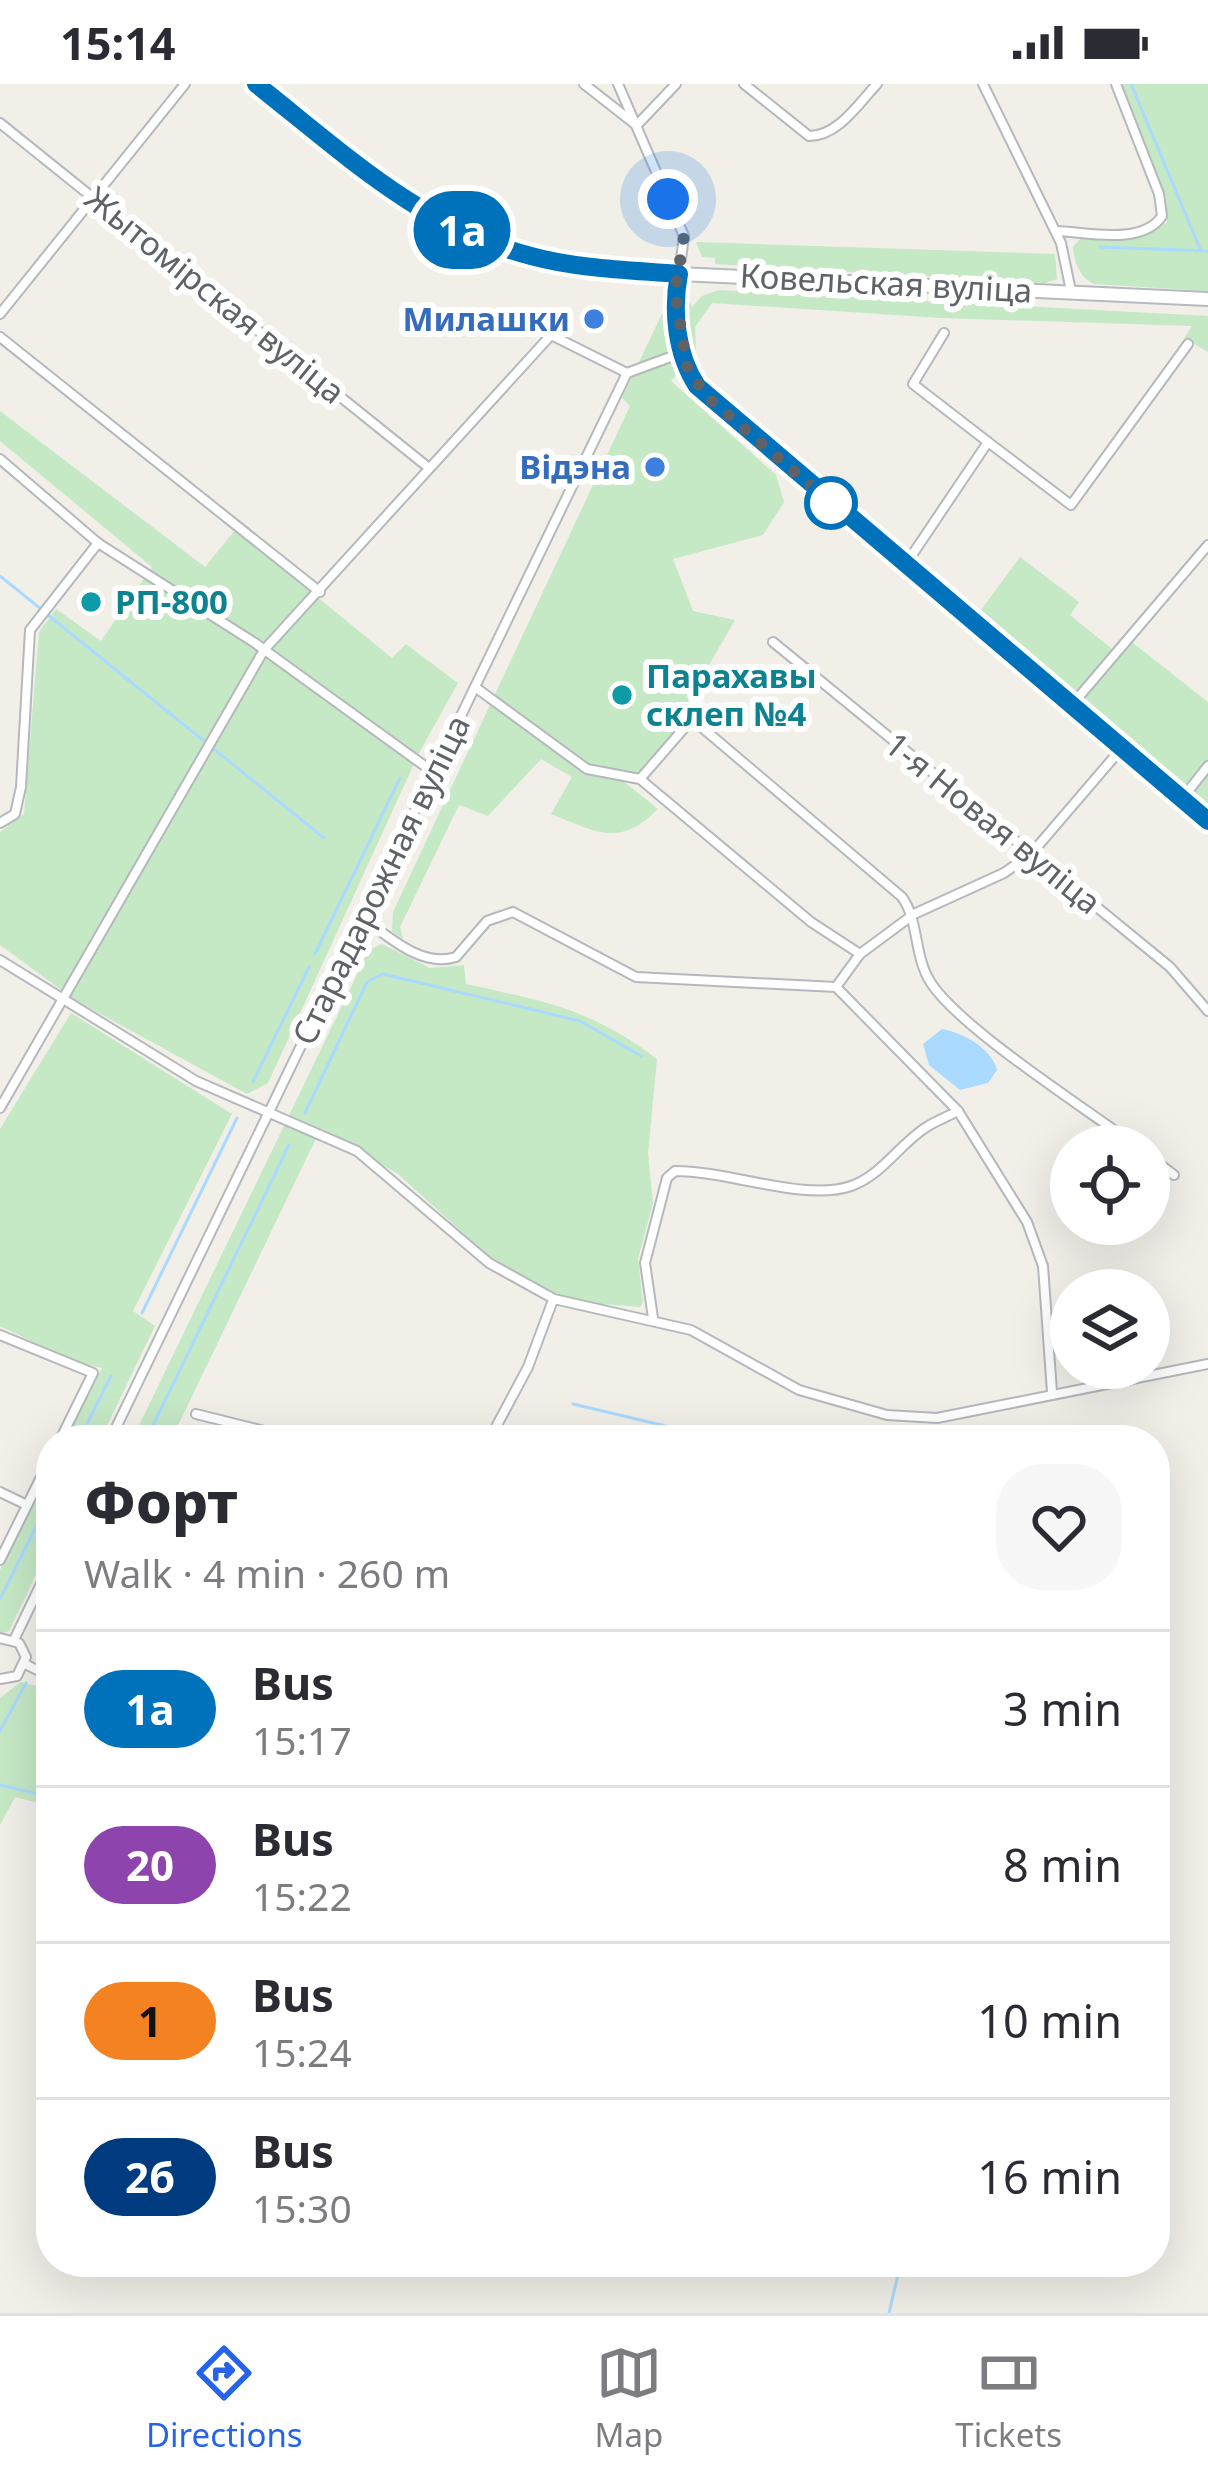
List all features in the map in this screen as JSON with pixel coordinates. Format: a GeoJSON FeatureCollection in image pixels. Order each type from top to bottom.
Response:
{"type":"FeatureCollection","features":[{"type":"Feature","properties":{"kind":"main road","name":"Ковельская вуліца"},"geometry":{"type":"LineString","coordinates":[[256,84],[379,182],[485,241],[584,266],[1208,299]]}},
{"type":"Feature","properties":{"kind":"street"},"geometry":{"type":"LineString","coordinates":[[0,314],[185,84]]}},
{"type":"Feature","properties":{"kind":"street"},"geometry":{"type":"LineString","coordinates":[[584,84],[637,125]]}},
{"type":"Feature","properties":{"kind":"street"},"geometry":{"type":"LineString","coordinates":[[618,84],[684,236],[675,292],[681,353],[688,372],[713,402],[1208,821]]}},
{"type":"Feature","properties":{"kind":"street"},"geometry":{"type":"LineString","coordinates":[[637,125],[676,84]]}},
{"type":"Feature","properties":{"kind":"street"},"geometry":{"type":"LineString","coordinates":[[744,84],[809,136],[818,136],[838,125],[877,84]]}},
{"type":"Feature","properties":{"kind":"street"},"geometry":{"type":"LineString","coordinates":[[983,84],[1056,231],[1071,291]]}},
{"type":"Feature","properties":{"kind":"street"},"geometry":{"type":"LineString","coordinates":[[1056,231],[1136,233],[1152,228],[1162,216],[1159,194],[1115,84]]}},
{"type":"Feature","properties":{"kind":"street","name":"Жытомірская вуліца"},"geometry":{"type":"LineString","coordinates":[[0,123],[429,468]]}},
{"type":"Feature","properties":{"kind":"street"},"geometry":{"type":"LineString","coordinates":[[944,333],[913,384],[1071,505],[1188,344]]}},
{"type":"Feature","properties":{"kind":"street"},"geometry":{"type":"LineString","coordinates":[[0,1108],[196,776],[264,650],[551,335],[627,373],[681,353]]}},
{"type":"Feature","properties":{"kind":"street"},"geometry":{"type":"LineString","coordinates":[[0,337],[320,592]]}},
{"type":"Feature","properties":{"kind":"street","name":"Старадарожная вуліца"},"geometry":{"type":"LineString","coordinates":[[117,1425],[627,373]]}},
{"type":"Feature","properties":{"kind":"street"},"geometry":{"type":"LineString","coordinates":[[906,564],[988,442]]}},
{"type":"Feature","properties":{"kind":"street"},"geometry":{"type":"LineString","coordinates":[[0,459],[98,543],[264,650],[433,772]]}},
{"type":"Feature","properties":{"kind":"street"},"geometry":{"type":"LineString","coordinates":[[0,823],[14,814],[21,787],[30,630],[98,543]]}},
{"type":"Feature","properties":{"kind":"street"},"geometry":{"type":"LineString","coordinates":[[1071,706],[1208,545]]}},
{"type":"Feature","properties":{"kind":"street","name":"1-я Новая вуліца"},"geometry":{"type":"LineString","coordinates":[[772,642],[1170,968],[1208,1011]]}},
{"type":"Feature","properties":{"kind":"street"},"geometry":{"type":"LineString","coordinates":[[475,687],[575,763],[640,779],[811,922],[860,954]]}},
{"type":"Feature","properties":{"kind":"street"},"geometry":{"type":"LineString","coordinates":[[640,779],[692,719],[902,897],[914,914],[920,964],[948,1004],[1108,1125]]}},
{"type":"Feature","properties":{"kind":"street"},"geometry":{"type":"LineString","coordinates":[[836,987],[860,954],[914,914],[1004,873],[1031,854],[1121,749]]}},
{"type":"Feature","properties":{"kind":"street"},"geometry":{"type":"LineString","coordinates":[[1181,800],[1208,766]]}},
{"type":"Feature","properties":{"kind":"street"},"geometry":{"type":"LineString","coordinates":[[364,919],[398,945],[435,959],[456,957],[487,921],[513,912],[636,977],[836,987],[958,1111],[1037,1245],[1052,1392]]}},
{"type":"Feature","properties":{"kind":"street"},"geometry":{"type":"LineString","coordinates":[[0,961],[196,1081],[357,1151],[489,1264],[554,1299],[653,1318],[758,1362],[799,1390],[887,1415],[937,1418],[1208,1364]]}},
{"type":"Feature","properties":{"kind":"street"},"geometry":{"type":"LineString","coordinates":[[653,1318],[645,1264],[668,1178],[675,1171],[737,1174],[793,1191],[851,1186],[890,1161],[927,1127],[958,1111]]}},
{"type":"Feature","properties":{"kind":"street"},"geometry":{"type":"LineString","coordinates":[[1170,1171],[1174,1174]]}},
{"type":"Feature","properties":{"kind":"street"},"geometry":{"type":"LineString","coordinates":[[498,1425],[528,1367],[554,1299]]}},
{"type":"Feature","properties":{"kind":"street"},"geometry":{"type":"LineString","coordinates":[[0,1335],[93,1373],[67,1425]]}},
{"type":"Feature","properties":{"kind":"street"},"geometry":{"type":"LineString","coordinates":[[196,1414],[240,1425]]}},
{"type":"Feature","properties":{"kind":"street"},"geometry":{"type":"LineString","coordinates":[[0,1560],[36,1487]]}},
{"type":"Feature","properties":{"kind":"street"},"geometry":{"type":"LineString","coordinates":[[0,1492],[27,1505]]}},
{"type":"Feature","properties":{"kind":"street"},"geometry":{"type":"LineString","coordinates":[[14,1640],[36,1594]]}},
{"type":"Feature","properties":{"kind":"street"},"geometry":{"type":"LineString","coordinates":[[0,1638],[14,1640],[25,1652],[25,1664],[17,1676],[0,1679]]}},
{"type":"Feature","properties":{"kind":"street"},"geometry":{"type":"LineString","coordinates":[[25,1664],[36,1670]]}},
{"type":"Feature","properties":{"kind":"green space"},"geometry":{"type":"Polygon","coordinates":[[[1122,84],[1208,84],[1208,291],[1094,284],[1076,264],[1073,247],[1081,238],[1146,236],[1167,222],[1166,197],[1122,84]]]}},
{"type":"Feature","properties":{"kind":"green space"},"geometry":{"type":"Polygon","coordinates":[[[696,242],[1055,254],[1057,279],[1045,283],[715,264],[715,258],[702,257],[696,242]]]}},
{"type":"Feature","properties":{"kind":"green space"},"geometry":{"type":"Polygon","coordinates":[[[719,290],[1208,316],[1208,352],[1184,338],[1192,326],[942,318],[712,303],[695,327],[696,351],[671,381],[776,475],[784,502],[763,535],[673,559],[693,611],[735,620],[687,703],[693,709],[638,773],[623,781],[658,809],[631,829],[607,833],[551,814],[572,777],[541,759],[488,816],[459,805],[400,927],[403,939],[392,931],[393,912],[630,406],[622,398],[667,303],[688,298],[692,307],[702,296],[719,290]]]}},
{"type":"Feature","properties":{"kind":"green space"},"geometry":{"type":"Polygon","coordinates":[[[0,411],[205,567],[235,530],[392,658],[406,644],[458,683],[419,753],[268,1083],[247,1094],[75,1000],[0,945],[0,832],[24,814],[39,632],[56,609],[101,641],[152,567],[0,441],[0,411]]]}},
{"type":"Feature","properties":{"kind":"green space"},"geometry":{"type":"Polygon","coordinates":[[[1020,557],[1079,602],[1070,615],[1112,649],[1124,636],[1208,702],[1208,806],[981,610],[1020,557]]]}},
{"type":"Feature","properties":{"kind":"green space"},"geometry":{"type":"Polygon","coordinates":[[[382,944],[430,968],[464,965],[466,984],[544,1002],[588,1018],[657,1059],[648,1153],[653,1203],[638,1259],[643,1302],[640,1307],[580,1302],[536,1286],[496,1263],[398,1174],[321,1128],[178,1425],[139,1425],[369,950],[382,944]]]}},
{"type":"Feature","properties":{"kind":"green space"},"geometry":{"type":"Polygon","coordinates":[[[71,1013],[232,1114],[133,1311],[155,1326],[107,1425],[74,1425],[102,1368],[71,1360],[0,1326],[0,1129],[71,1013]]]}},
{"type":"Feature","properties":{"kind":"green space"},"geometry":{"type":"Polygon","coordinates":[[[36,1499],[36,1574],[9,1631],[0,1634],[0,1570],[36,1499]]]}},
{"type":"Feature","properties":{"kind":"green space"},"geometry":{"type":"Polygon","coordinates":[[[21,1682],[36,1686],[36,1802],[15,1797],[0,1825],[0,1698],[21,1682]]]}},
{"type":"Feature","properties":{"kind":"water"},"geometry":{"type":"Polygon","coordinates":[[[942,1029],[967,1038],[989,1055],[997,1070],[988,1083],[960,1090],[929,1065],[923,1044],[942,1029]]]}},
{"type":"Feature","properties":{"kind":"waterway"},"geometry":{"type":"LineString","coordinates":[[1131,84],[1201,251]]}},
{"type":"Feature","properties":{"kind":"waterway"},"geometry":{"type":"LineString","coordinates":[[1100,247],[1208,251]]}},
{"type":"Feature","properties":{"kind":"waterway"},"geometry":{"type":"LineString","coordinates":[[0,576],[41,609]]}},
{"type":"Feature","properties":{"kind":"waterway"},"geometry":{"type":"LineString","coordinates":[[48,615],[324,838]]}},
{"type":"Feature","properties":{"kind":"waterway"},"geometry":{"type":"LineString","coordinates":[[315,954],[400,778]]}},
{"type":"Feature","properties":{"kind":"waterway"},"geometry":{"type":"LineString","coordinates":[[253,1082],[309,967]]}},
{"type":"Feature","properties":{"kind":"waterway"},"geometry":{"type":"LineString","coordinates":[[305,1113],[367,982],[383,974],[580,1021],[641,1056]]}},
{"type":"Feature","properties":{"kind":"waterway"},"geometry":{"type":"LineString","coordinates":[[142,1313],[237,1118]]}},
{"type":"Feature","properties":{"kind":"waterway"},"geometry":{"type":"LineString","coordinates":[[153,1425],[289,1145]]}},
{"type":"Feature","properties":{"kind":"waterway"},"geometry":{"type":"LineString","coordinates":[[86,1425],[111,1376]]}},
{"type":"Feature","properties":{"kind":"waterway"},"geometry":{"type":"LineString","coordinates":[[573,1404],[662,1425]]}},
{"type":"Feature","properties":{"kind":"waterway"},"geometry":{"type":"LineString","coordinates":[[0,1599],[36,1527]]}},
{"type":"Feature","properties":{"kind":"waterway"},"geometry":{"type":"LineString","coordinates":[[0,1731],[26,1683]]}},
{"type":"Feature","properties":{"kind":"waterway"},"geometry":{"type":"LineString","coordinates":[[0,1785],[36,1793]]}},
{"type":"Feature","properties":{"kind":"waterway"},"geometry":{"type":"LineString","coordinates":[[889,2313],[897,2277]]}},
{"type":"Feature","properties":{"kind":"bus line","name":"1а"},"geometry":{"type":"LineString","coordinates":[[256,84],[379,182],[485,241],[584,266],[679,274],[675,292],[681,353],[697,386],[1208,821]]}},
{"type":"Feature","properties":{"kind":"place","name":"Милашки"},"geometry":{"type":"Point","coordinates":[594,319]}},
{"type":"Feature","properties":{"kind":"place","name":"Відэна"},"geometry":{"type":"Point","coordinates":[655,467]}},
{"type":"Feature","properties":{"kind":"place","name":"РП-800"},"geometry":{"type":"Point","coordinates":[91,602]}},
{"type":"Feature","properties":{"kind":"place","name":"Парахавы склеп №4"},"geometry":{"type":"Point","coordinates":[622,695]}},
{"type":"Feature","properties":{"kind":"route"},"geometry":{"type":"LineString","coordinates":[[668,199],[684,236],[675,292],[681,353],[688,372],[713,402],[831,503]]}}]}
